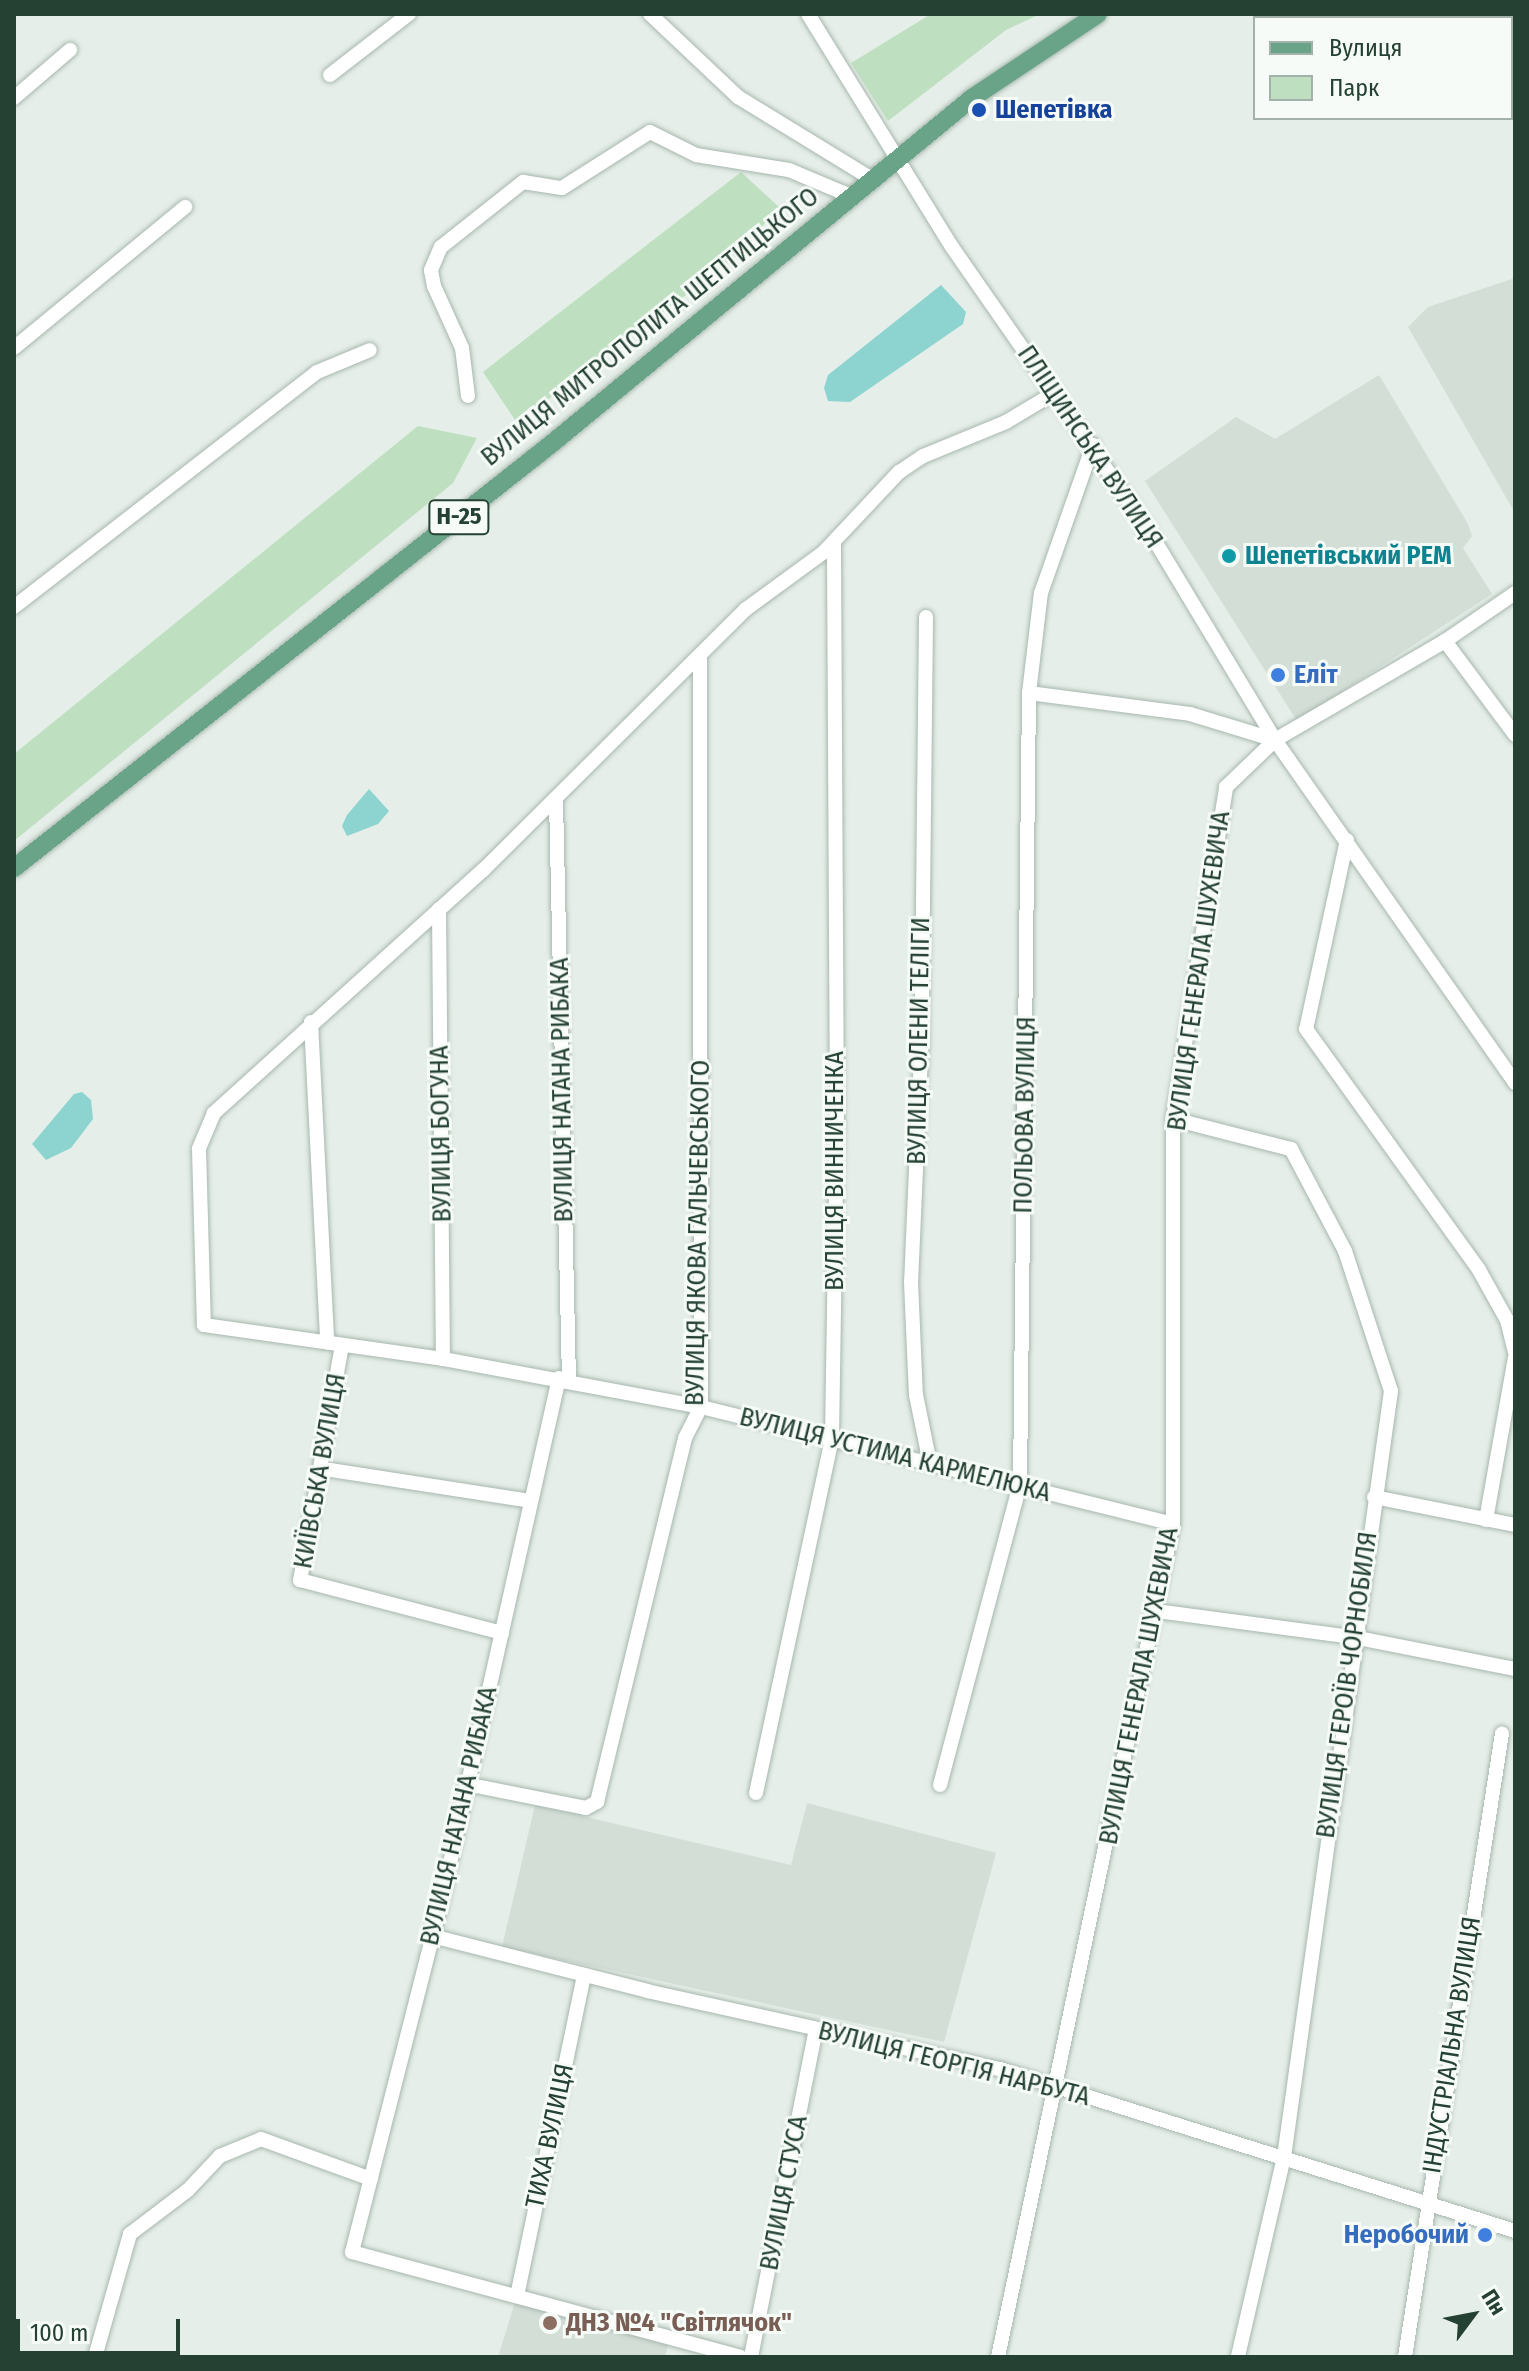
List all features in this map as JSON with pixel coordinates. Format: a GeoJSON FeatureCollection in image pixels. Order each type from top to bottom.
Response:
{"type":"FeatureCollection","features":[{"type":"Feature","properties":{"kind":"main road","name":"ВУЛИЦЯ МИТРОПОЛИТА ШЕПТИЦЬКОГО"},"geometry":{"type":"LineString","coordinates":[[14,868],[550,445],[897,159],[1041,48],[1098,14]]}},
{"type":"Feature","properties":{"kind":"street"},"geometry":{"type":"LineString","coordinates":[[330,75],[409,14]]}},
{"type":"Feature","properties":{"kind":"street"},"geometry":{"type":"LineString","coordinates":[[650,14],[738,97],[872,179]]}},
{"type":"Feature","properties":{"kind":"street","name":"ПЛІЩИНСЬКА ВУЛИЦЯ"},"geometry":{"type":"LineString","coordinates":[[808,14],[987,299],[1093,445],[1275,740],[1515,1083]]}},
{"type":"Feature","properties":{"kind":"street"},"geometry":{"type":"LineString","coordinates":[[14,98],[70,50]]}},
{"type":"Feature","properties":{"kind":"street"},"geometry":{"type":"LineString","coordinates":[[468,396],[462,348],[434,286],[431,270],[441,247],[523,182],[562,188],[650,132],[696,155],[789,170],[851,196]]}},
{"type":"Feature","properties":{"kind":"street"},"geometry":{"type":"LineString","coordinates":[[14,348],[185,207]]}},
{"type":"Feature","properties":{"kind":"street"},"geometry":{"type":"LineString","coordinates":[[14,607],[317,372],[370,350]]}},
{"type":"Feature","properties":{"kind":"street"},"geometry":{"type":"LineString","coordinates":[[311,1022],[439,909],[556,799],[700,659],[746,609],[834,542],[910,464],[991,430],[1056,392]]}},
{"type":"Feature","properties":{"kind":"street","name":"ПОЛЬОВА ВУЛИЦЯ"},"geometry":{"type":"LineString","coordinates":[[940,1785],[1020,1485],[1029,693],[1041,593],[1093,445]]}},
{"type":"Feature","properties":{"kind":"street","name":"ВУЛИЦЯ ВИННИЧЕНКА"},"geometry":{"type":"LineString","coordinates":[[756,1793],[832,1437],[837,1123],[834,542]]}},
{"type":"Feature","properties":{"kind":"street"},"geometry":{"type":"LineString","coordinates":[[1029,693],[1190,714],[1275,740],[1445,641],[1515,593]]}},
{"type":"Feature","properties":{"kind":"street","name":"ВУЛИЦЯ ОЛЕНИ ТЕЛІГИ"},"geometry":{"type":"LineString","coordinates":[[926,617],[922,1032],[911,1282],[916,1395],[930,1463]]}},
{"type":"Feature","properties":{"kind":"street"},"geometry":{"type":"LineString","coordinates":[[1445,641],[1515,735]]}},
{"type":"Feature","properties":{"kind":"street","name":"ВУЛИЦЯ ЯКОВА ГАЛЬЧЕВСЬКОГО"},"geometry":{"type":"LineString","coordinates":[[466,1784],[586,1808],[597,1802],[685,1438],[701,1407],[700,659]]}},
{"type":"Feature","properties":{"kind":"street","name":"ВУЛИЦЯ ГЕНЕРАЛА ШУХЕВИЧА"},"geometry":{"type":"LineString","coordinates":[[998,2357],[1173,1524],[1173,1119],[1226,787],[1275,740]]}},
{"type":"Feature","properties":{"kind":"street","name":"ВУЛИЦЯ НАТАНА РИБАКА"},"geometry":{"type":"LineString","coordinates":[[517,2296],[352,2252],[432,1936],[530,1501],[564,1380],[556,799]]}},
{"type":"Feature","properties":{"kind":"street"},"geometry":{"type":"LineString","coordinates":[[1347,840],[1306,1029],[1479,1270],[1507,1320],[1515,1351]]}},
{"type":"Feature","properties":{"kind":"street","name":"ВУЛИЦЯ БОГУНА"},"geometry":{"type":"LineString","coordinates":[[439,909],[443,1359]]}},
{"type":"Feature","properties":{"kind":"street","name":"ВУЛИЦЯ УСТИМА КАРМЕЛЮКА"},"geometry":{"type":"LineString","coordinates":[[311,1022],[214,1113],[199,1149],[204,1325],[443,1359],[701,1407],[1173,1524]]}},
{"type":"Feature","properties":{"kind":"street","name":"КИЇВСЬКА ВУЛИЦЯ"},"geometry":{"type":"LineString","coordinates":[[311,1022],[334,1344],[324,1469],[300,1580],[502,1633]]}},
{"type":"Feature","properties":{"kind":"street","name":"ВУЛИЦЯ ГЕРОЇВ ЧОРНОБИЛЯ"},"geometry":{"type":"LineString","coordinates":[[1173,1119],[1291,1149],[1345,1251],[1391,1391],[1353,1637],[1284,2157],[1238,2357]]}},
{"type":"Feature","properties":{"kind":"street"},"geometry":{"type":"LineString","coordinates":[[1486,1520],[1515,1358]]}},
{"type":"Feature","properties":{"kind":"street"},"geometry":{"type":"LineString","coordinates":[[324,1469],[530,1501]]}},
{"type":"Feature","properties":{"kind":"street"},"geometry":{"type":"LineString","coordinates":[[1374,1497],[1515,1525]]}},
{"type":"Feature","properties":{"kind":"street"},"geometry":{"type":"LineString","coordinates":[[1157,1611],[1353,1637],[1515,1669]]}},
{"type":"Feature","properties":{"kind":"street","name":"ІНДУСТРІАЛЬНА ВУЛИЦЯ"},"geometry":{"type":"LineString","coordinates":[[1405,2357],[1426,2201],[1502,1733]]}},
{"type":"Feature","properties":{"kind":"street","name":"ВУЛИЦЯ ГЕОРГІЯ НАРБУТА"},"geometry":{"type":"LineString","coordinates":[[432,1936],[1056,2086],[1515,2231]]}},
{"type":"Feature","properties":{"kind":"street","name":"ТИХА ВУЛИЦЯ"},"geometry":{"type":"LineString","coordinates":[[517,2296],[584,1975]]}},
{"type":"Feature","properties":{"kind":"street","name":"ВУЛИЦЯ СТУСА"},"geometry":{"type":"LineString","coordinates":[[751,2357],[816,2030]]}},
{"type":"Feature","properties":{"kind":"street"},"geometry":{"type":"LineString","coordinates":[[95,2357],[130,2234],[188,2190],[220,2156],[261,2139],[371,2179]]}},
{"type":"Feature","properties":{"kind":"street"},"geometry":{"type":"LineString","coordinates":[[517,2296],[740,2357]]}},
{"type":"Feature","properties":{"kind":"shaded area"},"geometry":{"type":"Polygon","coordinates":[[[1515,278],[1515,513],[1408,327],[1428,307],[1515,278]]]}},
{"type":"Feature","properties":{"kind":"shaded area"},"geometry":{"type":"Polygon","coordinates":[[[1379,375],[1468,524],[1472,536],[1463,548],[1492,594],[1297,721],[1145,481],[1236,417],[1275,439],[1379,375]]]}},
{"type":"Feature","properties":{"kind":"shaded area"},"geometry":{"type":"Polygon","coordinates":[[[807,1803],[996,1853],[944,2042],[502,1947],[535,1805],[791,1865],[807,1803]]]}},
{"type":"Feature","properties":{"kind":"shaded area","name":"ДНЗ №4 \"Світлячок\""},"geometry":{"type":"Polygon","coordinates":[[[515,2302],[668,2345],[665,2357],[498,2357],[515,2302]]]}},
{"type":"Feature","properties":{"kind":"green space"},"geometry":{"type":"Polygon","coordinates":[[[931,14],[1040,14],[1006,30],[888,121],[851,63],[931,14]]]}},
{"type":"Feature","properties":{"kind":"green space"},"geometry":{"type":"Polygon","coordinates":[[[741,172],[779,207],[736,257],[517,423],[483,372],[741,172]]]}},
{"type":"Feature","properties":{"kind":"green space"},"geometry":{"type":"Polygon","coordinates":[[[418,426],[477,438],[453,483],[14,841],[14,754],[418,426]]]}},
{"type":"Feature","properties":{"kind":"water"},"geometry":{"type":"Polygon","coordinates":[[[941,285],[966,312],[963,324],[850,402],[828,401],[824,388],[828,375],[941,285]]]}},
{"type":"Feature","properties":{"kind":"water"},"geometry":{"type":"Polygon","coordinates":[[[369,789],[389,811],[378,824],[347,836],[342,826],[347,815],[369,789]]]}},
{"type":"Feature","properties":{"kind":"water"},"geometry":{"type":"Polygon","coordinates":[[[82,1092],[91,1100],[93,1119],[71,1148],[46,1160],[32,1144],[74,1094],[82,1092]]]}},
{"type":"Feature","properties":{"kind":"place","name":"Шепетівка"},"geometry":{"type":"Point","coordinates":[979,110]}},
{"type":"Feature","properties":{"kind":"place","name":"Шепетівський РЕМ"},"geometry":{"type":"Point","coordinates":[1229,556]}},
{"type":"Feature","properties":{"kind":"place","name":"Еліт"},"geometry":{"type":"Point","coordinates":[1278,675]}},
{"type":"Feature","properties":{"kind":"place","name":"Неробочий"},"geometry":{"type":"Point","coordinates":[1485,2235]}},
{"type":"Feature","properties":{"kind":"place","name":"ДНЗ №4 \"Світлячок\""},"geometry":{"type":"Point","coordinates":[550,2323]}}]}
